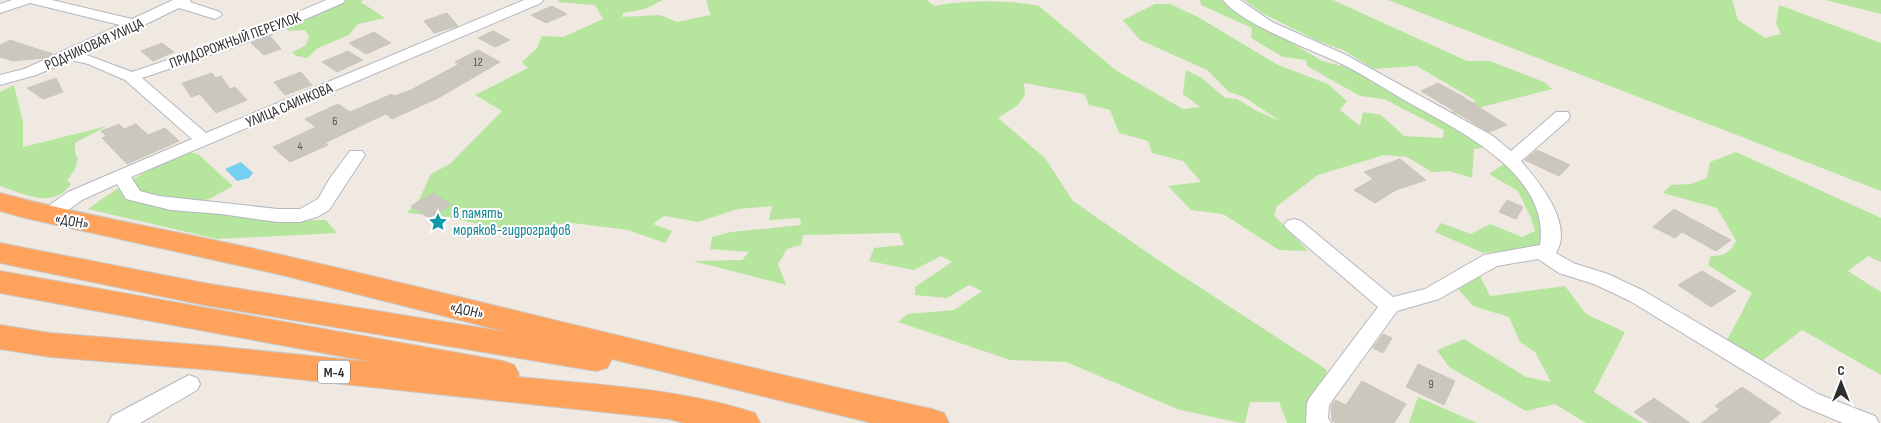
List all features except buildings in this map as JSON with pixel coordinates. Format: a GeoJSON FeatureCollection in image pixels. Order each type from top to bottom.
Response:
{"type":"FeatureCollection","features":[{"type":"Feature","properties":{"kind":"highway","name":"«ДОН»"},"geometry":{"type":"LineString","coordinates":[[0,202],[47,216],[264,260],[775,388],[932,423]]}},
{"type":"Feature","properties":{"kind":"highway"},"geometry":{"type":"LineString","coordinates":[[0,253],[204,294],[775,388]]}},
{"type":"Feature","properties":{"kind":"highway"},"geometry":{"type":"LineString","coordinates":[[0,282],[376,350],[669,406]]}},
{"type":"Feature","properties":{"kind":"highway","name":"М-4"},"geometry":{"type":"LineString","coordinates":[[0,337],[50,345],[213,358],[669,406],[744,423]]}},
{"type":"Feature","properties":{"kind":"street"},"geometry":{"type":"LineString","coordinates":[[0,9],[26,0]]}},
{"type":"Feature","properties":{"kind":"street"},"geometry":{"type":"LineString","coordinates":[[34,0],[137,25]]}},
{"type":"Feature","properties":{"kind":"street","name":"ПРИДОРОЖНЫЙ ПЕРЕУЛОК"},"geometry":{"type":"LineString","coordinates":[[131,77],[260,33],[338,0]]}},
{"type":"Feature","properties":{"kind":"street","name":"УЛИЦА САИНКОВА"},"geometry":{"type":"LineString","coordinates":[[47,216],[74,196],[121,175],[536,0]]}},
{"type":"Feature","properties":{"kind":"street"},"geometry":{"type":"LineString","coordinates":[[1230,0],[1267,26],[1341,58],[1487,140],[1511,160],[1537,191],[1548,216],[1552,238],[1549,249],[1542,252],[1514,254],[1492,260],[1432,294],[1390,306],[1318,403],[1316,420],[1319,423]]}},
{"type":"Feature","properties":{"kind":"street"},"geometry":{"type":"LineString","coordinates":[[182,2],[215,15]]}},
{"type":"Feature","properties":{"kind":"street","name":"РОДНИКОВАЯ УЛИЦА"},"geometry":{"type":"LineString","coordinates":[[0,80],[30,72],[70,56],[182,2]]}},
{"type":"Feature","properties":{"kind":"street"},"geometry":{"type":"LineString","coordinates":[[70,56],[94,61],[131,77],[204,140]]}},
{"type":"Feature","properties":{"kind":"street"},"geometry":{"type":"LineString","coordinates":[[1511,160],[1562,116]]}},
{"type":"Feature","properties":{"kind":"street"},"geometry":{"type":"LineString","coordinates":[[121,175],[132,195],[148,200],[178,206],[232,208],[277,216],[295,216],[311,213],[330,198],[334,186],[356,155]]}},
{"type":"Feature","properties":{"kind":"street"},"geometry":{"type":"LineString","coordinates":[[1294,225],[1390,306]]}},
{"type":"Feature","properties":{"kind":"street"},"geometry":{"type":"LineString","coordinates":[[1542,252],[1566,268],[1601,280],[1637,296],[1810,400],[1867,423]]}},
{"type":"Feature","properties":{"kind":"street"},"geometry":{"type":"LineString","coordinates":[[120,423],[189,384]]}},
{"type":"Feature","properties":{"kind":"green space"},"geometry":{"type":"Polygon","coordinates":[[[328,0],[363,0],[361,2],[385,18],[358,24],[349,35],[318,48],[307,58],[296,56],[292,52],[305,46],[309,37],[305,30],[289,31],[284,26],[328,0]]]}},
{"type":"Feature","properties":{"kind":"green space"},"geometry":{"type":"Polygon","coordinates":[[[558,0],[663,0],[645,9],[623,13],[622,17],[660,15],[677,22],[711,15],[706,1],[708,0],[927,0],[934,6],[972,2],[1028,4],[1039,6],[1117,71],[1183,109],[1200,107],[1183,94],[1186,70],[1202,78],[1225,98],[1237,99],[1257,111],[1280,121],[1244,97],[1229,92],[1207,70],[1140,40],[1123,20],[1155,4],[1170,4],[1198,17],[1278,65],[1328,84],[1347,101],[1340,110],[1360,126],[1363,112],[1381,115],[1404,136],[1443,138],[1444,130],[1384,99],[1360,96],[1307,66],[1306,60],[1283,57],[1251,38],[1252,28],[1201,5],[1200,0],[1220,0],[1322,61],[1357,70],[1438,118],[1476,101],[1417,66],[1374,69],[1343,50],[1318,41],[1262,13],[1244,0],[1333,0],[1467,61],[1490,61],[1544,82],[1552,89],[1462,112],[1444,119],[1491,146],[1474,149],[1472,178],[1449,171],[1432,172],[1407,157],[1384,155],[1318,175],[1277,206],[1274,215],[1308,251],[1279,250],[1223,214],[1191,210],[1168,186],[1201,182],[1183,161],[1152,153],[1148,141],[1119,133],[1110,110],[1089,105],[1084,94],[1024,83],[1025,95],[1018,105],[998,118],[1045,158],[1073,201],[1161,262],[1327,370],[1308,423],[1287,423],[1279,402],[1250,402],[1245,423],[1241,423],[1180,410],[1066,362],[1010,360],[898,322],[908,314],[954,310],[982,291],[969,285],[947,298],[915,295],[915,287],[952,262],[941,256],[914,270],[869,261],[874,248],[904,245],[899,233],[803,235],[801,245],[787,249],[778,264],[786,285],[693,261],[742,260],[749,252],[710,249],[712,237],[731,232],[801,225],[800,218],[769,220],[772,206],[738,209],[698,222],[664,216],[653,224],[672,231],[665,243],[628,230],[573,223],[500,229],[448,217],[407,213],[420,198],[431,174],[450,164],[502,111],[475,95],[528,68],[522,62],[537,48],[542,36],[563,37],[603,19],[595,5],[558,2],[558,0]]]}},
{"type":"Feature","properties":{"kind":"green space"},"geometry":{"type":"Polygon","coordinates":[[[1388,0],[1732,0],[1738,20],[1765,38],[1781,34],[1776,23],[1779,5],[1881,43],[1881,191],[1388,0]]]}},
{"type":"Feature","properties":{"kind":"green space"},"geometry":{"type":"Polygon","coordinates":[[[1826,0],[1881,0],[1881,14],[1826,0]]]}},
{"type":"Feature","properties":{"kind":"green space"},"geometry":{"type":"Polygon","coordinates":[[[14,85],[23,122],[23,147],[107,126],[75,143],[75,153],[78,159],[75,169],[67,181],[71,184],[64,192],[56,196],[38,198],[0,186],[0,92],[14,85]]]}},
{"type":"Feature","properties":{"kind":"green space"},"geometry":{"type":"Polygon","coordinates":[[[188,152],[198,154],[233,186],[209,199],[192,202],[180,212],[229,213],[273,221],[326,220],[337,233],[217,239],[88,209],[136,177],[188,152]]]}},
{"type":"Feature","properties":{"kind":"green space"},"geometry":{"type":"Polygon","coordinates":[[[1736,152],[1881,218],[1881,262],[1868,256],[1848,271],[1881,292],[1881,375],[1802,330],[1762,361],[1727,340],[1752,293],[1708,265],[1711,256],[1726,253],[1736,241],[1717,208],[1663,193],[1671,185],[1690,184],[1707,178],[1710,162],[1736,152]]]}},
{"type":"Feature","properties":{"kind":"green space"},"geometry":{"type":"Polygon","coordinates":[[[1507,162],[1530,191],[1546,237],[1533,249],[1483,253],[1435,232],[1441,223],[1471,234],[1490,224],[1522,237],[1535,231],[1518,191],[1489,174],[1507,162]]]}},
{"type":"Feature","properties":{"kind":"green space"},"geometry":{"type":"Polygon","coordinates":[[[1477,270],[1490,296],[1565,286],[1586,314],[1625,332],[1594,392],[1642,423],[1586,423],[1555,404],[1526,411],[1449,367],[1437,350],[1464,339],[1526,377],[1551,382],[1535,352],[1520,342],[1509,317],[1473,306],[1458,289],[1477,270]]]}},
{"type":"Feature","properties":{"kind":"green space"},"geometry":{"type":"Polygon","coordinates":[[[1418,397],[1477,423],[1409,423],[1418,397]]]}},
{"type":"Feature","properties":{"kind":"water"},"geometry":{"type":"Polygon","coordinates":[[[241,162],[253,173],[249,178],[237,181],[225,169],[241,162]]]}},
{"type":"Feature","properties":{"kind":"place","name":"в память моряков-гидрографов"},"geometry":{"type":"Point","coordinates":[438,222]}}]}
